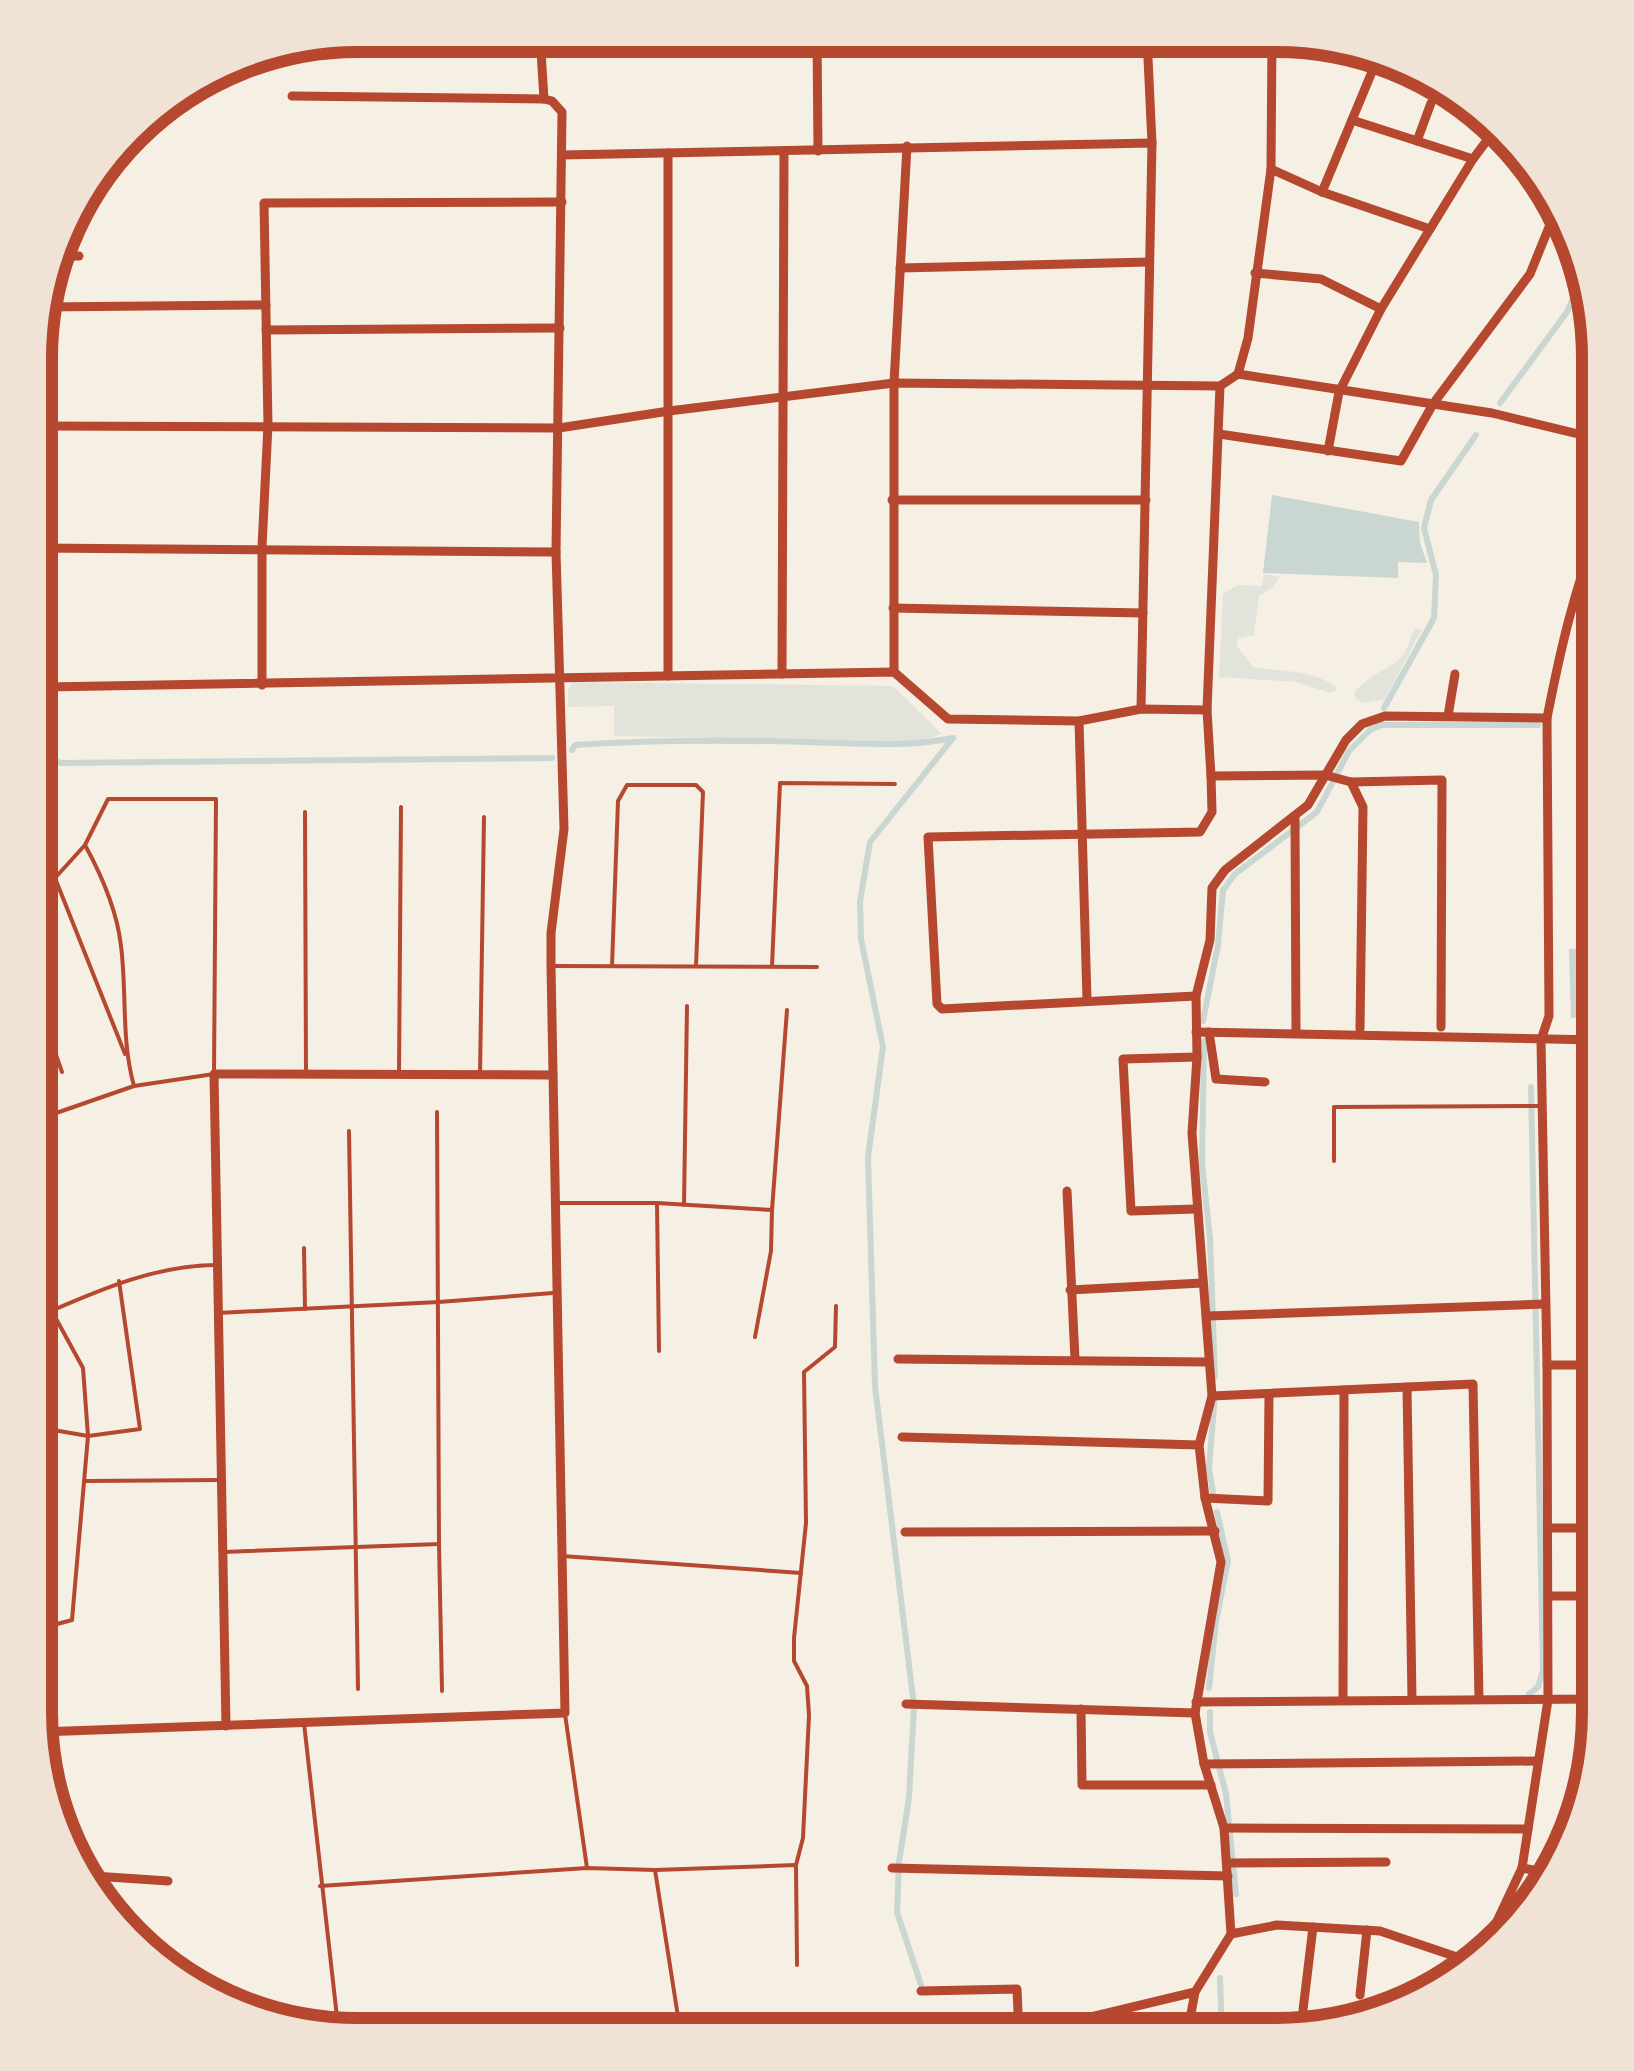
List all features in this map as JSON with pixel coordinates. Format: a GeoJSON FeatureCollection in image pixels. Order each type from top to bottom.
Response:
{"type":"FeatureCollection","features":[{"type":"Feature","properties":{"kind":"street"},"geometry":{"type":"LineString","coordinates":[[541,52],[544,100]]}},
{"type":"Feature","properties":{"kind":"street"},"geometry":{"type":"LineString","coordinates":[[816,52],[818,151]]}},
{"type":"Feature","properties":{"kind":"street"},"geometry":{"type":"LineString","coordinates":[[1141,710],[1152,143],[1147,52]]}},
{"type":"Feature","properties":{"kind":"street"},"geometry":{"type":"LineString","coordinates":[[52,426],[558,428],[669,410],[894,383],[1220,386],[1238,374],[1248,338],[1271,169],[1272,52]]}},
{"type":"Feature","properties":{"kind":"street"},"geometry":{"type":"LineString","coordinates":[[1322,192],[1373,69]]}},
{"type":"Feature","properties":{"kind":"street"},"geometry":{"type":"LineString","coordinates":[[53,1732],[565,1713],[551,966],[564,829],[556,552],[562,112],[552,101],[544,100],[292,96]]}},
{"type":"Feature","properties":{"kind":"street"},"geometry":{"type":"LineString","coordinates":[[1417,140],[1432,103]]}},
{"type":"Feature","properties":{"kind":"street"},"geometry":{"type":"LineString","coordinates":[[1352,120],[1473,159]]}},
{"type":"Feature","properties":{"kind":"street"},"geometry":{"type":"LineString","coordinates":[[1328,450],[1339,392],[1381,309],[1473,159],[1489,140]]}},
{"type":"Feature","properties":{"kind":"street"},"geometry":{"type":"LineString","coordinates":[[562,155],[1152,143]]}},
{"type":"Feature","properties":{"kind":"street"},"geometry":{"type":"LineString","coordinates":[[894,672],[894,383],[906,146]]}},
{"type":"Feature","properties":{"kind":"street"},"geometry":{"type":"LineString","coordinates":[[782,674],[784,151]]}},
{"type":"Feature","properties":{"kind":"street"},"geometry":{"type":"LineString","coordinates":[[668,153],[668,676]]}},
{"type":"Feature","properties":{"kind":"street"},"geometry":{"type":"LineString","coordinates":[[1271,169],[1322,192],[1430,229]]}},
{"type":"Feature","properties":{"kind":"street"},"geometry":{"type":"LineString","coordinates":[[262,685],[262,549],[268,425],[264,203],[562,202]]}},
{"type":"Feature","properties":{"kind":"street"},"geometry":{"type":"LineString","coordinates":[[1219,434],[1401,461],[1434,404],[1530,274],[1550,224]]}},
{"type":"Feature","properties":{"kind":"street"},"geometry":{"type":"LineString","coordinates":[[71,256],[79,256]]}},
{"type":"Feature","properties":{"kind":"street"},"geometry":{"type":"LineString","coordinates":[[900,268],[1149,262]]}},
{"type":"Feature","properties":{"kind":"street"},"geometry":{"type":"LineString","coordinates":[[1256,272],[1321,279],[1381,309]]}},
{"type":"Feature","properties":{"kind":"street"},"geometry":{"type":"LineString","coordinates":[[57,307],[266,305]]}},
{"type":"Feature","properties":{"kind":"street"},"geometry":{"type":"LineString","coordinates":[[266,330],[560,328]]}},
{"type":"Feature","properties":{"kind":"street"},"geometry":{"type":"LineString","coordinates":[[1238,374],[1492,413],[1582,435]]}},
{"type":"Feature","properties":{"kind":"street"},"geometry":{"type":"LineString","coordinates":[[1196,996],[942,1009],[937,1004],[928,837],[1200,832],[1212,812],[1208,710],[1220,386]]}},
{"type":"Feature","properties":{"kind":"street"},"geometry":{"type":"LineString","coordinates":[[892,500],[1146,500]]}},
{"type":"Feature","properties":{"kind":"street"},"geometry":{"type":"LineString","coordinates":[[52,548],[556,552]]}},
{"type":"Feature","properties":{"kind":"street"},"geometry":{"type":"LineString","coordinates":[[1495,1925],[1522,1868],[1548,1700],[1541,1040],[1550,1016],[1547,718],[1582,570]]}},
{"type":"Feature","properties":{"kind":"street"},"geometry":{"type":"LineString","coordinates":[[893,608],[1143,612]]}},
{"type":"Feature","properties":{"kind":"street"},"geometry":{"type":"LineString","coordinates":[[52,687],[894,672],[948,720],[1079,721],[1141,710],[1208,710]]}},
{"type":"Feature","properties":{"kind":"street"},"geometry":{"type":"LineString","coordinates":[[1448,716],[1455,674]]}},
{"type":"Feature","properties":{"kind":"street"},"geometry":{"type":"LineString","coordinates":[[1190,2018],[1195,1992],[1232,1934],[1224,1828],[1204,1764],[1195,1708],[1221,1562],[1205,1498],[1198,1446],[1212,1396],[1192,1132],[1196,996],[1210,940],[1212,888],[1225,870],[1308,805],[1346,740],[1362,724],[1386,716],[1547,718]]}},
{"type":"Feature","properties":{"kind":"street"},"geometry":{"type":"LineString","coordinates":[[1079,721],[1087,1000]]}},
{"type":"Feature","properties":{"kind":"street"},"geometry":{"type":"LineString","coordinates":[[1211,776],[1325,775],[1351,782],[1442,780],[1441,1028]]}},
{"type":"Feature","properties":{"kind":"street"},"geometry":{"type":"LineString","coordinates":[[1351,782],[1363,807],[1360,1029]]}},
{"type":"Feature","properties":{"kind":"street"},"geometry":{"type":"LineString","coordinates":[[1295,818],[1296,1032]]}},
{"type":"Feature","properties":{"kind":"street"},"geometry":{"type":"LineString","coordinates":[[1196,1032],[1582,1040]]}},
{"type":"Feature","properties":{"kind":"street"},"geometry":{"type":"LineString","coordinates":[[1209,1032],[1216,1079],[1265,1082]]}},
{"type":"Feature","properties":{"kind":"street"},"geometry":{"type":"LineString","coordinates":[[1195,1209],[1131,1211],[1124,1060],[1196,1058]]}},
{"type":"Feature","properties":{"kind":"street"},"geometry":{"type":"LineString","coordinates":[[226,1726],[214,1074],[553,1075]]}},
{"type":"Feature","properties":{"kind":"street"},"geometry":{"type":"LineString","coordinates":[[1067,1190],[1075,1359]]}},
{"type":"Feature","properties":{"kind":"street"},"geometry":{"type":"LineString","coordinates":[[1070,1290],[1202,1282]]}},
{"type":"Feature","properties":{"kind":"street"},"geometry":{"type":"LineString","coordinates":[[1208,1316],[1544,1304]]}},
{"type":"Feature","properties":{"kind":"street"},"geometry":{"type":"LineString","coordinates":[[898,1359],[1209,1362]]}},
{"type":"Feature","properties":{"kind":"street"},"geometry":{"type":"LineString","coordinates":[[1547,1365],[1581,1365]]}},
{"type":"Feature","properties":{"kind":"street"},"geometry":{"type":"LineString","coordinates":[[1212,1396],[1473,1384],[1480,1699]]}},
{"type":"Feature","properties":{"kind":"street"},"geometry":{"type":"LineString","coordinates":[[1407,1388],[1412,1699]]}},
{"type":"Feature","properties":{"kind":"street"},"geometry":{"type":"LineString","coordinates":[[1344,1390],[1344,1699]]}},
{"type":"Feature","properties":{"kind":"street"},"geometry":{"type":"LineString","coordinates":[[1205,1498],[1268,1501],[1268,1394]]}},
{"type":"Feature","properties":{"kind":"street"},"geometry":{"type":"LineString","coordinates":[[902,1437],[1198,1446]]}},
{"type":"Feature","properties":{"kind":"street"},"geometry":{"type":"LineString","coordinates":[[1548,1528],[1581,1528]]}},
{"type":"Feature","properties":{"kind":"street"},"geometry":{"type":"LineString","coordinates":[[905,1532],[1215,1531]]}},
{"type":"Feature","properties":{"kind":"street"},"geometry":{"type":"LineString","coordinates":[[1548,1596],[1581,1596]]}},
{"type":"Feature","properties":{"kind":"street"},"geometry":{"type":"LineString","coordinates":[[906,1704],[1081,1709],[1195,1708],[1344,1699],[1581,1700]]}},
{"type":"Feature","properties":{"kind":"street"},"geometry":{"type":"LineString","coordinates":[[1081,1709],[1082,1785],[1211,1785]]}},
{"type":"Feature","properties":{"kind":"street"},"geometry":{"type":"LineString","coordinates":[[1204,1764],[1538,1760]]}},
{"type":"Feature","properties":{"kind":"street"},"geometry":{"type":"LineString","coordinates":[[1224,1828],[1528,1829]]}},
{"type":"Feature","properties":{"kind":"street"},"geometry":{"type":"LineString","coordinates":[[1227,1863],[1386,1862]]}},
{"type":"Feature","properties":{"kind":"street"},"geometry":{"type":"LineString","coordinates":[[892,1868],[1228,1876]]}},
{"type":"Feature","properties":{"kind":"street"},"geometry":{"type":"LineString","coordinates":[[1522,1868],[1537,1871]]}},
{"type":"Feature","properties":{"kind":"street"},"geometry":{"type":"LineString","coordinates":[[100,1876],[168,1881]]}},
{"type":"Feature","properties":{"kind":"street"},"geometry":{"type":"LineString","coordinates":[[1232,1934],[1277,1925],[1380,1931],[1460,1956]]}},
{"type":"Feature","properties":{"kind":"street"},"geometry":{"type":"LineString","coordinates":[[1303,2010],[1313,1927]]}},
{"type":"Feature","properties":{"kind":"street"},"geometry":{"type":"LineString","coordinates":[[1360,1996],[1367,1930]]}},
{"type":"Feature","properties":{"kind":"street"},"geometry":{"type":"LineString","coordinates":[[921,1991],[1018,1988],[1017,2018]]}},
{"type":"Feature","properties":{"kind":"street"},"geometry":{"type":"LineString","coordinates":[[1093,2018],[1195,1992]]}},
{"type":"Feature","properties":{"kind":"street"},"geometry":{"type":"LineString","coordinates":[[1107,2014],[1107,2018]]}},
{"type":"Feature","properties":{"kind":"lane"},"geometry":{"type":"LineString","coordinates":[[772,966],[780,783],[895,784]]}},
{"type":"Feature","properties":{"kind":"lane"},"geometry":{"type":"LineString","coordinates":[[612,966],[618,801],[627,785],[696,785],[703,792],[696,966]]}},
{"type":"Feature","properties":{"kind":"lane"},"geometry":{"type":"LineString","coordinates":[[52,1114],[134,1086],[214,1074],[216,799],[108,798],[85,844],[56,878],[134,1086]]}},
{"type":"Feature","properties":{"kind":"lane"},"geometry":{"type":"LineString","coordinates":[[399,1074],[400,807]]}},
{"type":"Feature","properties":{"kind":"lane"},"geometry":{"type":"LineString","coordinates":[[305,812],[306,1074]]}},
{"type":"Feature","properties":{"kind":"lane"},"geometry":{"type":"LineString","coordinates":[[480,1075],[484,817]]}},
{"type":"Feature","properties":{"kind":"lane"},"geometry":{"type":"LineString","coordinates":[[85,844],[105,882],[121,945],[126,1058]]}},
{"type":"Feature","properties":{"kind":"lane"},"geometry":{"type":"LineString","coordinates":[[551,966],[817,967]]}},
{"type":"Feature","properties":{"kind":"lane"},"geometry":{"type":"LineString","coordinates":[[684,1205],[687,1006]]}},
{"type":"Feature","properties":{"kind":"lane"},"geometry":{"type":"LineString","coordinates":[[755,1337],[771,1251],[786,1010]]}},
{"type":"Feature","properties":{"kind":"lane"},"geometry":{"type":"LineString","coordinates":[[52,1044],[62,1072]]}},
{"type":"Feature","properties":{"kind":"lane"},"geometry":{"type":"LineString","coordinates":[[1334,1162],[1334,1107],[1542,1106]]}},
{"type":"Feature","properties":{"kind":"lane"},"geometry":{"type":"LineString","coordinates":[[438,1112],[442,1691]]}},
{"type":"Feature","properties":{"kind":"lane"},"geometry":{"type":"LineString","coordinates":[[349,1132],[358,1690]]}},
{"type":"Feature","properties":{"kind":"lane"},"geometry":{"type":"LineString","coordinates":[[556,1203],[657,1203],[772,1210]]}},
{"type":"Feature","properties":{"kind":"lane"},"geometry":{"type":"LineString","coordinates":[[657,1203],[659,1351]]}},
{"type":"Feature","properties":{"kind":"lane"},"geometry":{"type":"LineString","coordinates":[[304,1248],[305,1309]]}},
{"type":"Feature","properties":{"kind":"lane"},"geometry":{"type":"LineString","coordinates":[[52,1311],[119,1281],[199,1265],[218,1266]]}},
{"type":"Feature","properties":{"kind":"lane"},"geometry":{"type":"LineString","coordinates":[[52,1430],[88,1436],[140,1428],[119,1281]]}},
{"type":"Feature","properties":{"kind":"lane"},"geometry":{"type":"LineString","coordinates":[[218,1313],[556,1292]]}},
{"type":"Feature","properties":{"kind":"lane"},"geometry":{"type":"LineString","coordinates":[[797,1965],[796,1865],[803,1838],[809,1715],[807,1686],[794,1662],[806,1523],[804,1372],[836,1348],[836,1306]]}},
{"type":"Feature","properties":{"kind":"lane"},"geometry":{"type":"LineString","coordinates":[[52,1313],[83,1368],[88,1436],[72,1620],[52,1625]]}},
{"type":"Feature","properties":{"kind":"lane"},"geometry":{"type":"LineString","coordinates":[[86,1481],[222,1480]]}},
{"type":"Feature","properties":{"kind":"lane"},"geometry":{"type":"LineString","coordinates":[[223,1552],[439,1544]]}},
{"type":"Feature","properties":{"kind":"lane"},"geometry":{"type":"LineString","coordinates":[[562,1556],[801,1573]]}},
{"type":"Feature","properties":{"kind":"lane"},"geometry":{"type":"LineString","coordinates":[[565,1713],[587,1868]]}},
{"type":"Feature","properties":{"kind":"lane"},"geometry":{"type":"LineString","coordinates":[[304,1723],[337,2018]]}},
{"type":"Feature","properties":{"kind":"lane"},"geometry":{"type":"LineString","coordinates":[[320,1886],[587,1868],[796,1865]]}},
{"type":"Feature","properties":{"kind":"lane"},"geometry":{"type":"LineString","coordinates":[[655,1870],[678,2018]]}},
{"type":"Feature","properties":{"kind":"shaded area"},"geometry":{"type":"Polygon","coordinates":[[[1272,495],[1419,522],[1420,543],[1427,563],[1398,562],[1398,578],[1263,573],[1272,495]]]}},
{"type":"Feature","properties":{"kind":"shaded area"},"geometry":{"type":"Polygon","coordinates":[[[1264,574],[1280,577],[1259,596],[1254,635],[1239,638],[1236,645],[1253,667],[1317,677],[1337,687],[1335,691],[1330,693],[1296,682],[1219,677],[1223,594],[1238,585],[1262,586],[1264,574]]]}},
{"type":"Feature","properties":{"kind":"shaded area"},"geometry":{"type":"Polygon","coordinates":[[[1415,628],[1422,629],[1385,699],[1364,703],[1356,699],[1354,693],[1360,686],[1401,658],[1415,628]]]}},
{"type":"Feature","properties":{"kind":"shaded area"},"geometry":{"type":"Polygon","coordinates":[[[573,682],[893,686],[942,734],[918,742],[614,736],[614,706],[568,707],[568,689],[573,682]]]}},
{"type":"Feature","properties":{"kind":"shaded area"},"geometry":{"type":"Polygon","coordinates":[[[1569,949],[1582,949],[1582,1018],[1571,1018],[1569,949]]]}},
{"type":"Feature","properties":{"kind":"waterway"},"geometry":{"type":"LineString","coordinates":[[1500,403],[1567,312],[1574,295]]}},
{"type":"Feature","properties":{"kind":"waterway"},"geometry":{"type":"LineString","coordinates":[[1384,708],[1434,618],[1436,575],[1424,528],[1431,500],[1476,435]]}},
{"type":"Feature","properties":{"kind":"waterway"},"geometry":{"type":"LineString","coordinates":[[1203,1021],[1218,945],[1223,890],[1235,874],[1317,812],[1349,751],[1370,730],[1381,725],[1538,725]]}},
{"type":"Feature","properties":{"kind":"waterway"},"geometry":{"type":"LineString","coordinates":[[572,750],[575,745],[633,742],[899,744],[953,738],[870,842],[860,901],[861,939],[883,1047],[868,1157],[875,1386],[914,1706],[897,1912],[922,1988]]}},
{"type":"Feature","properties":{"kind":"waterway"},"geometry":{"type":"LineString","coordinates":[[52,758],[60,763],[552,758]]}},
{"type":"Feature","properties":{"kind":"waterway"},"geometry":{"type":"LineString","coordinates":[[1204,1041],[1202,1164],[1210,1239],[1215,1377]]}},
{"type":"Feature","properties":{"kind":"waterway"},"geometry":{"type":"LineString","coordinates":[[1529,1694],[1538,1687],[1543,1671],[1531,1087]]}},
{"type":"Feature","properties":{"kind":"waterway"},"geometry":{"type":"LineString","coordinates":[[1213,1492],[1209,1468],[1215,1394]]}},
{"type":"Feature","properties":{"kind":"waterway"},"geometry":{"type":"LineString","coordinates":[[1209,1688],[1228,1561],[1217,1512]]}},
{"type":"Feature","properties":{"kind":"waterway"},"geometry":{"type":"LineString","coordinates":[[1210,1712],[1210,1732],[1226,1794],[1236,1894]]}},
{"type":"Feature","properties":{"kind":"waterway"},"geometry":{"type":"LineString","coordinates":[[1220,1978],[1221,2018]]}}]}
